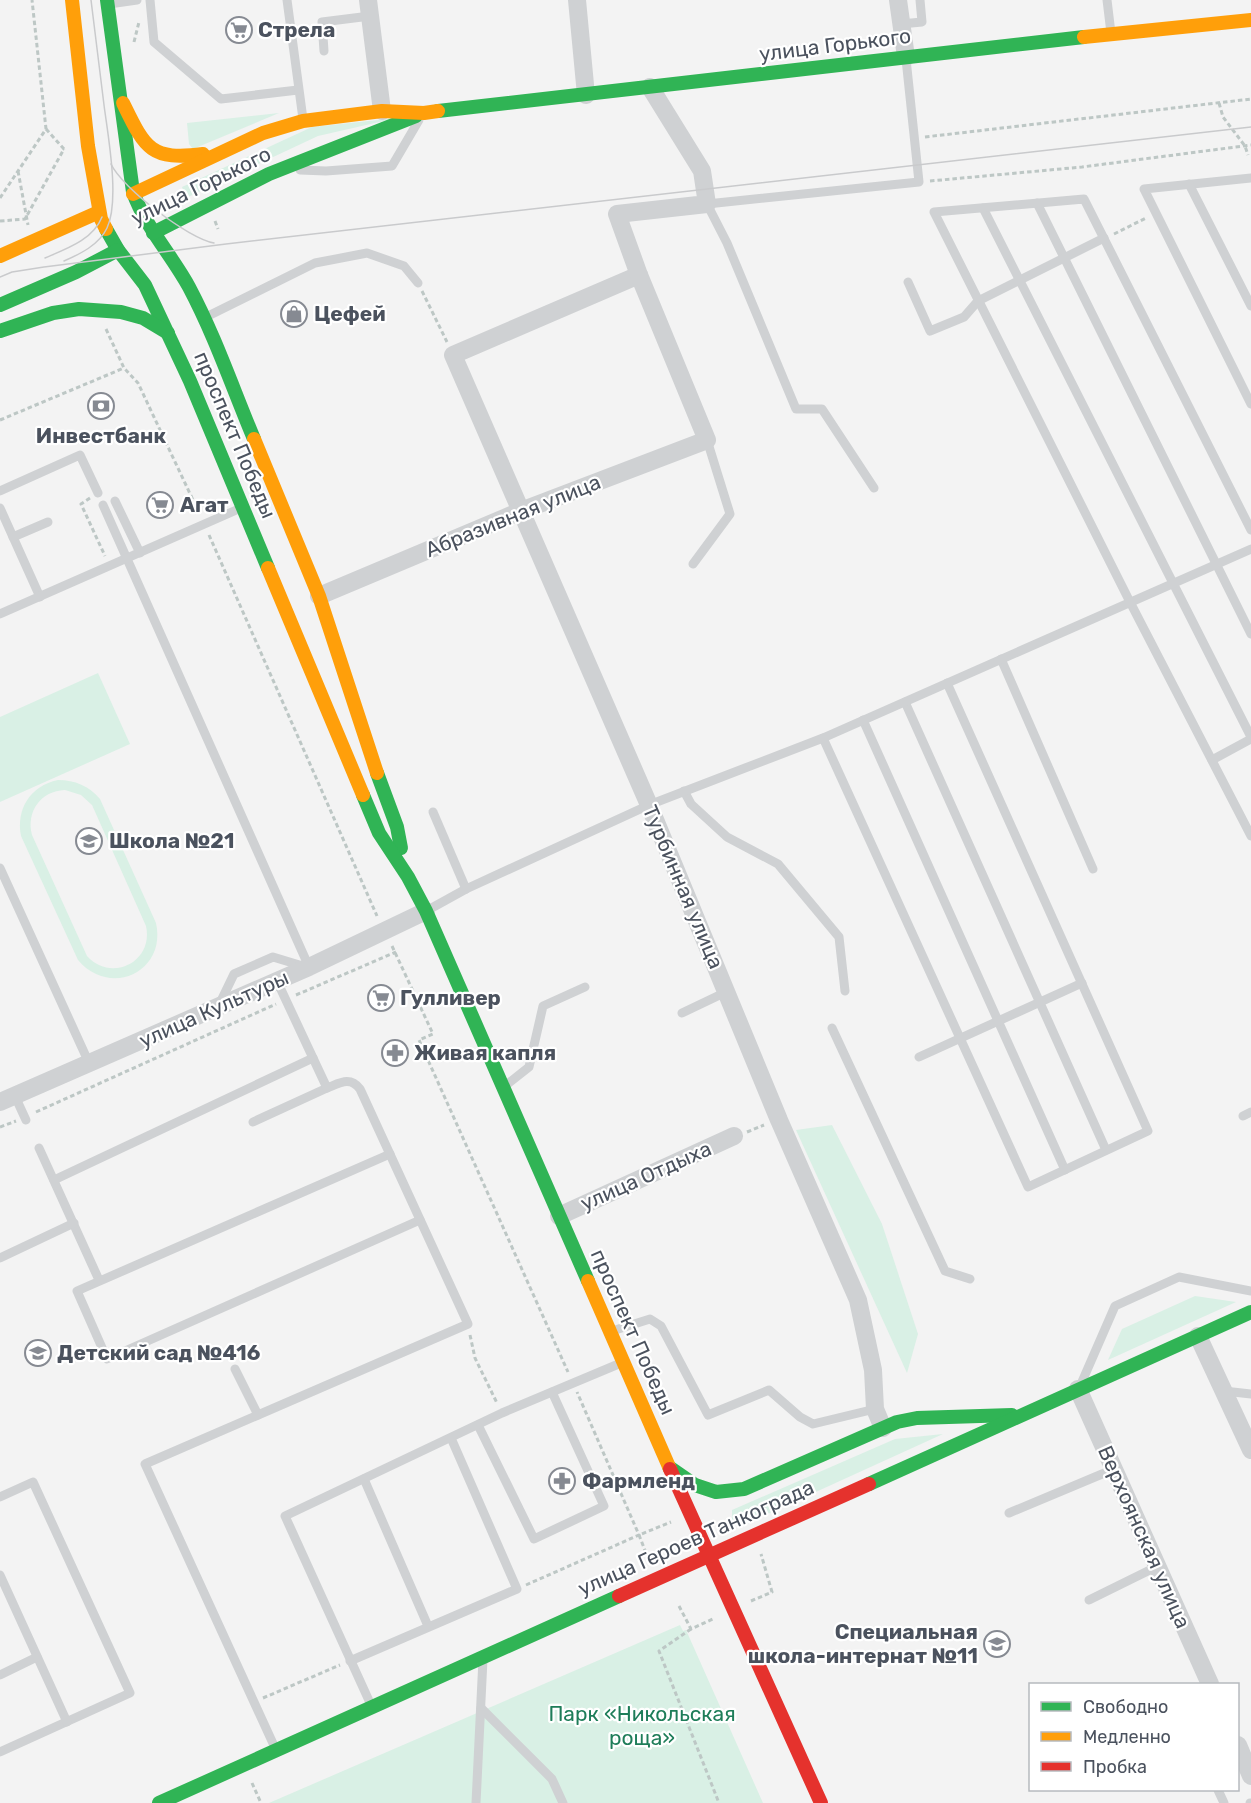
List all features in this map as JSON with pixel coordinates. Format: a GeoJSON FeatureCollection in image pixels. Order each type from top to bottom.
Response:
{"type":"FeatureCollection","features":[{"type":"Feature","properties":{"kind":"main road","name":"проспект Победы"},"geometry":{"type":"LineString","coordinates":[[72,0],[88,146],[99,212],[145,285],[168,333],[244,507],[379,833],[408,877],[426,911],[669,1467],[821,1803]]}},
{"type":"Feature","properties":{"kind":"main road","name":"проспект Победы"},"geometry":{"type":"LineString","coordinates":[[107,2],[119,97],[123,200],[149,236],[182,275],[204,318],[319,596],[397,827],[408,877]]}},
{"type":"Feature","properties":{"kind":"main road","name":"улица Горького"},"geometry":{"type":"LineString","coordinates":[[0,256],[99,212],[264,132],[303,121],[382,111],[424,113],[1111,33],[1251,20]]}},
{"type":"Feature","properties":{"kind":"main road","name":"улица Горького"},"geometry":{"type":"LineString","coordinates":[[119,97],[141,139],[156,153],[178,158],[226,150]]}},
{"type":"Feature","properties":{"kind":"main road","name":"улица Горького"},"geometry":{"type":"LineString","coordinates":[[149,236],[280,170],[424,113]]}},
{"type":"Feature","properties":{"kind":"main road","name":"улица Горького"},"geometry":{"type":"LineString","coordinates":[[0,305],[76,273],[122,248]]}},
{"type":"Feature","properties":{"kind":"main road"},"geometry":{"type":"LineString","coordinates":[[0,331],[53,312],[97,309],[143,318],[168,333]]}},
{"type":"Feature","properties":{"kind":"main road","name":"улица Героев Танкограда"},"geometry":{"type":"LineString","coordinates":[[159,1803],[188,1794],[276,1750],[1251,1312]]}},
{"type":"Feature","properties":{"kind":"main road"},"geometry":{"type":"LineString","coordinates":[[669,1467],[695,1485],[717,1492],[744,1489],[897,1422],[917,1418],[1023,1414]]}},
{"type":"Feature","properties":{"kind":"street"},"geometry":{"type":"LineString","coordinates":[[577,0],[586,95]]}},
{"type":"Feature","properties":{"kind":"street"},"geometry":{"type":"LineString","coordinates":[[898,0],[906,57]]}},
{"type":"Feature","properties":{"kind":"street"},"geometry":{"type":"LineString","coordinates":[[369,8],[382,111]]}},
{"type":"Feature","properties":{"kind":"street"},"geometry":{"type":"LineString","coordinates":[[650,87],[702,171],[707,204],[617,214],[639,275],[707,440]]}},
{"type":"Feature","properties":{"kind":"street"},"geometry":{"type":"LineString","coordinates":[[453,355],[639,275]]}},
{"type":"Feature","properties":{"kind":"street","name":"Турбинная улица"},"geometry":{"type":"LineString","coordinates":[[453,355],[649,805],[779,1120],[858,1300],[873,1370],[875,1409],[884,1428]]}},
{"type":"Feature","properties":{"kind":"street","name":"Абразивная улица"},"geometry":{"type":"LineString","coordinates":[[319,596],[521,511],[707,440]]}},
{"type":"Feature","properties":{"kind":"street","name":"улица Культуры"},"geometry":{"type":"LineString","coordinates":[[8,1099],[309,967],[426,911]]}},
{"type":"Feature","properties":{"kind":"street","name":"улица Отдыха"},"geometry":{"type":"LineString","coordinates":[[559,1216],[734,1136]]}},
{"type":"Feature","properties":{"kind":"street"},"geometry":{"type":"LineString","coordinates":[[1198,1336],[1251,1450]]}},
{"type":"Feature","properties":{"kind":"street","name":"Верхоянская улица"},"geometry":{"type":"LineString","coordinates":[[1078,1389],[1210,1683]]}},
{"type":"Feature","properties":{"kind":"street"},"geometry":{"type":"LineString","coordinates":[[1239,1747],[1251,1776]]}},
{"type":"Feature","properties":{"kind":"lane"},"geometry":{"type":"LineString","coordinates":[[107,2],[137,0]]}},
{"type":"Feature","properties":{"kind":"lane"},"geometry":{"type":"LineString","coordinates":[[150,0],[154,42],[221,99],[298,90]]}},
{"type":"Feature","properties":{"kind":"lane"},"geometry":{"type":"LineString","coordinates":[[286,0],[303,121]]}},
{"type":"Feature","properties":{"kind":"lane"},"geometry":{"type":"LineString","coordinates":[[902,24],[922,22],[920,0]]}},
{"type":"Feature","properties":{"kind":"lane"},"geometry":{"type":"LineString","coordinates":[[1107,0],[1111,33]]}},
{"type":"Feature","properties":{"kind":"lane"},"geometry":{"type":"LineString","coordinates":[[324,51],[322,22],[369,8]]}},
{"type":"Feature","properties":{"kind":"lane"},"geometry":{"type":"LineString","coordinates":[[874,488],[822,409],[796,409],[727,243],[707,204],[920,182],[906,57]]}},
{"type":"Feature","properties":{"kind":"lane"},"geometry":{"type":"LineString","coordinates":[[280,170],[326,171],[392,166],[424,113]]}},
{"type":"Feature","properties":{"kind":"lane"},"geometry":{"type":"LineString","coordinates":[[1251,178],[1144,189],[1251,404]]}},
{"type":"Feature","properties":{"kind":"lane"},"geometry":{"type":"LineString","coordinates":[[1189,184],[1251,306]]}},
{"type":"Feature","properties":{"kind":"lane"},"geometry":{"type":"LineString","coordinates":[[1251,530],[1084,199],[934,212],[1130,602],[1251,836]]}},
{"type":"Feature","properties":{"kind":"lane"},"geometry":{"type":"LineString","coordinates":[[1037,203],[1251,634]]}},
{"type":"Feature","properties":{"kind":"lane"},"geometry":{"type":"LineString","coordinates":[[983,208],[1251,738],[1212,760]]}},
{"type":"Feature","properties":{"kind":"lane"},"geometry":{"type":"LineString","coordinates":[[908,282],[930,331],[964,317],[978,301],[1104,238]]}},
{"type":"Feature","properties":{"kind":"lane"},"geometry":{"type":"LineString","coordinates":[[204,318],[315,263],[367,253],[404,266],[418,283]]}},
{"type":"Feature","properties":{"kind":"lane"},"geometry":{"type":"LineString","coordinates":[[693,564],[730,514],[707,440]]}},
{"type":"Feature","properties":{"kind":"lane"},"geometry":{"type":"LineString","coordinates":[[0,491],[80,455],[98,493]]}},
{"type":"Feature","properties":{"kind":"lane"},"geometry":{"type":"LineString","coordinates":[[115,501],[140,553]]}},
{"type":"Feature","properties":{"kind":"lane"},"geometry":{"type":"LineString","coordinates":[[103,505],[309,967]]}},
{"type":"Feature","properties":{"kind":"lane"},"geometry":{"type":"LineString","coordinates":[[0,614],[244,507]]}},
{"type":"Feature","properties":{"kind":"lane"},"geometry":{"type":"LineString","coordinates":[[0,508],[40,597]]}},
{"type":"Feature","properties":{"kind":"lane"},"geometry":{"type":"LineString","coordinates":[[13,537],[48,522]]}},
{"type":"Feature","properties":{"kind":"lane"},"geometry":{"type":"LineString","coordinates":[[426,911],[466,889],[649,805],[823,738],[1251,549]]}},
{"type":"Feature","properties":{"kind":"lane"},"geometry":{"type":"LineString","coordinates":[[1001,659],[1093,869]]}},
{"type":"Feature","properties":{"kind":"lane"},"geometry":{"type":"LineString","coordinates":[[823,738],[1028,1187],[1148,1131],[947,683]]}},
{"type":"Feature","properties":{"kind":"lane"},"geometry":{"type":"LineString","coordinates":[[905,702],[1106,1150]]}},
{"type":"Feature","properties":{"kind":"lane"},"geometry":{"type":"LineString","coordinates":[[863,720],[1065,1170]]}},
{"type":"Feature","properties":{"kind":"lane"},"geometry":{"type":"LineString","coordinates":[[684,791],[691,804],[727,837],[778,864],[839,937],[845,991]]}},
{"type":"Feature","properties":{"kind":"lane"},"geometry":{"type":"LineString","coordinates":[[433,812],[466,889]]}},
{"type":"Feature","properties":{"kind":"lane"},"geometry":{"type":"LineString","coordinates":[[0,868],[89,1063]]}},
{"type":"Feature","properties":{"kind":"lane"},"geometry":{"type":"LineString","coordinates":[[218,1007],[234,974],[273,957],[309,967]]}},
{"type":"Feature","properties":{"kind":"lane"},"geometry":{"type":"LineString","coordinates":[[277,981],[327,1088]]}},
{"type":"Feature","properties":{"kind":"lane"},"geometry":{"type":"LineString","coordinates":[[919,1057],[1082,983]]}},
{"type":"Feature","properties":{"kind":"lane"},"geometry":{"type":"LineString","coordinates":[[503,1088],[529,1067],[543,1006],[585,987]]}},
{"type":"Feature","properties":{"kind":"lane"},"geometry":{"type":"LineString","coordinates":[[682,1013],[726,992]]}},
{"type":"Feature","properties":{"kind":"lane"},"geometry":{"type":"LineString","coordinates":[[832,1028],[945,1271],[970,1279]]}},
{"type":"Feature","properties":{"kind":"lane"},"geometry":{"type":"LineString","coordinates":[[54,1180],[313,1058]]}},
{"type":"Feature","properties":{"kind":"lane"},"geometry":{"type":"LineString","coordinates":[[253,1122],[344,1081],[358,1085],[468,1324],[145,1464],[276,1750]]}},
{"type":"Feature","properties":{"kind":"lane"},"geometry":{"type":"LineString","coordinates":[[8,1099],[26,1118]]}},
{"type":"Feature","properties":{"kind":"lane"},"geometry":{"type":"LineString","coordinates":[[39,1148],[99,1280]]}},
{"type":"Feature","properties":{"kind":"lane"},"geometry":{"type":"LineString","coordinates":[[390,1154],[77,1291],[107,1359],[420,1220]]}},
{"type":"Feature","properties":{"kind":"lane"},"geometry":{"type":"LineString","coordinates":[[0,1258],[74,1223]]}},
{"type":"Feature","properties":{"kind":"lane"},"geometry":{"type":"LineString","coordinates":[[1078,1389],[1115,1306],[1179,1277],[1251,1291]]}},
{"type":"Feature","properties":{"kind":"lane"},"geometry":{"type":"LineString","coordinates":[[610,1332],[650,1319],[661,1326],[708,1415],[769,1390],[800,1417],[813,1424],[875,1409]]}},
{"type":"Feature","properties":{"kind":"lane"},"geometry":{"type":"LineString","coordinates":[[372,1707],[285,1516],[502,1413],[623,1362]]}},
{"type":"Feature","properties":{"kind":"lane"},"geometry":{"type":"LineString","coordinates":[[235,1368],[258,1415]]}},
{"type":"Feature","properties":{"kind":"lane"},"geometry":{"type":"LineString","coordinates":[[1224,1391],[1251,1394]]}},
{"type":"Feature","properties":{"kind":"lane"},"geometry":{"type":"LineString","coordinates":[[478,1425],[534,1539],[604,1506],[552,1392]]}},
{"type":"Feature","properties":{"kind":"lane"},"geometry":{"type":"LineString","coordinates":[[350,1661],[517,1589],[451,1438]]}},
{"type":"Feature","properties":{"kind":"lane"},"geometry":{"type":"LineString","coordinates":[[1009,1513],[1114,1469]]}},
{"type":"Feature","properties":{"kind":"lane"},"geometry":{"type":"LineString","coordinates":[[364,1479],[428,1626]]}},
{"type":"Feature","properties":{"kind":"lane"},"geometry":{"type":"LineString","coordinates":[[0,1497],[33,1482],[130,1693],[0,1752]]}},
{"type":"Feature","properties":{"kind":"lane"},"geometry":{"type":"LineString","coordinates":[[1089,1600],[1158,1566]]}},
{"type":"Feature","properties":{"kind":"lane"},"geometry":{"type":"LineString","coordinates":[[0,1575],[66,1722]]}},
{"type":"Feature","properties":{"kind":"lane"},"geometry":{"type":"LineString","coordinates":[[0,1602],[10,1598]]}},
{"type":"Feature","properties":{"kind":"lane"},"geometry":{"type":"LineString","coordinates":[[0,1675],[37,1657]]}},
{"type":"Feature","properties":{"kind":"lane"},"geometry":{"type":"LineString","coordinates":[[476,1803],[483,1657]]}},
{"type":"Feature","properties":{"kind":"lane"},"geometry":{"type":"LineString","coordinates":[[481,1708],[552,1779],[563,1803]]}},
{"type":"Feature","properties":{"kind":"path"},"geometry":{"type":"LineString","coordinates":[[0,198],[46,129],[32,0]]}},
{"type":"Feature","properties":{"kind":"path"},"geometry":{"type":"LineString","coordinates":[[133,44],[140,22]]}},
{"type":"Feature","properties":{"kind":"path"},"geometry":{"type":"LineString","coordinates":[[915,139],[1251,99]]}},
{"type":"Feature","properties":{"kind":"path"},"geometry":{"type":"LineString","coordinates":[[1219,102],[1222,117],[1245,146],[1248,154]]}},
{"type":"Feature","properties":{"kind":"path"},"geometry":{"type":"LineString","coordinates":[[920,182],[1082,167],[1251,145]]}},
{"type":"Feature","properties":{"kind":"path"},"geometry":{"type":"LineString","coordinates":[[0,222],[25,219],[64,149]]}},
{"type":"Feature","properties":{"kind":"path"},"geometry":{"type":"LineString","coordinates":[[1104,238],[1156,213]]}},
{"type":"Feature","properties":{"kind":"path"},"geometry":{"type":"LineString","coordinates":[[418,283],[453,355]]}},
{"type":"Feature","properties":{"kind":"path"},"geometry":{"type":"LineString","coordinates":[[97,309],[124,368],[138,383],[204,524],[364,891],[396,952],[433,1034],[419,1040],[639,1535],[517,1589]]}},
{"type":"Feature","properties":{"kind":"path"},"geometry":{"type":"LineString","coordinates":[[0,420],[124,368]]}},
{"type":"Feature","properties":{"kind":"path"},"geometry":{"type":"LineString","coordinates":[[98,493],[81,504],[110,566]]}},
{"type":"Feature","properties":{"kind":"path"},"geometry":{"type":"LineString","coordinates":[[0,1127],[26,1118],[396,952]]}},
{"type":"Feature","properties":{"kind":"path"},"geometry":{"type":"LineString","coordinates":[[734,1136],[779,1120]]}},
{"type":"Feature","properties":{"kind":"path"},"geometry":{"type":"LineString","coordinates":[[468,1324],[475,1358],[502,1413]]}},
{"type":"Feature","properties":{"kind":"path"},"geometry":{"type":"LineString","coordinates":[[691,1629],[659,1651],[719,1803]]}},
{"type":"Feature","properties":{"kind":"path"},"geometry":{"type":"LineString","coordinates":[[255,1702],[350,1661]]}},
{"type":"Feature","properties":{"kind":"green space"},"geometry":{"type":"Polygon","coordinates":[[[279,113],[193,149],[189,144],[187,123],[279,113]]]}},
{"type":"Feature","properties":{"kind":"green space"},"geometry":{"type":"Polygon","coordinates":[[[397,118],[318,136],[186,198],[182,187],[312,127],[397,118]]]}},
{"type":"Feature","properties":{"kind":"green space"},"geometry":{"type":"Polygon","coordinates":[[[98,673],[130,744],[0,802],[0,717],[98,673]]]}},
{"type":"Feature","properties":{"kind":"green space"},"geometry":{"type":"Polygon","coordinates":[[[58,780],[70,781],[86,787],[100,799],[156,923],[157,940],[153,955],[145,966],[133,974],[120,978],[105,977],[91,971],[78,960],[21,836],[21,817],[27,800],[40,787],[58,780]],[[65,790],[56,791],[42,798],[33,810],[32,835],[87,956],[107,968],[118,968],[128,965],[144,950],[147,939],[146,926],[92,805],[81,795],[65,790]]]}},
{"type":"Feature","properties":{"kind":"green space"},"geometry":{"type":"Polygon","coordinates":[[[832,1125],[882,1224],[918,1334],[907,1373],[796,1130],[832,1125]]]}},
{"type":"Feature","properties":{"kind":"green space"},"geometry":{"type":"Polygon","coordinates":[[[1195,1296],[1236,1302],[1108,1360],[1122,1329],[1195,1296]]]}},
{"type":"Feature","properties":{"kind":"green space"},"geometry":{"type":"Polygon","coordinates":[[[943,1434],[741,1526],[732,1521],[732,1510],[895,1439],[943,1434]]]}},
{"type":"Feature","properties":{"kind":"green space","name":"Парк «Никольская роща»"},"geometry":{"type":"Polygon","coordinates":[[[680,1625],[683,1631],[686,1630],[763,1803],[269,1803],[680,1625]]]}},
{"type":"Feature","properties":{"kind":"tram line"},"geometry":{"type":"LineString","coordinates":[[64,261],[88,248],[104,234],[111,216],[113,201],[110,150],[91,0]]}},
{"type":"Feature","properties":{"kind":"tram line"},"geometry":{"type":"LineString","coordinates":[[0,277],[12,272],[44,267],[226,244],[1251,127]]}},
{"type":"Feature","properties":{"kind":"tram line"},"geometry":{"type":"LineString","coordinates":[[111,164],[128,186],[157,211],[189,232],[214,243]]}},
{"type":"Feature","properties":{"kind":"tram line"},"geometry":{"type":"LineString","coordinates":[[45,258],[86,238],[102,217]]}},
{"type":"Feature","properties":{"kind":"traffic: fast"},"geometry":{"type":"LineString","coordinates":[[107,0],[133,192],[152,229],[189,287],[215,343],[254,439]]}},
{"type":"Feature","properties":{"kind":"traffic: fast"},"geometry":{"type":"LineString","coordinates":[[438,111],[1084,37]]}},
{"type":"Feature","properties":{"kind":"traffic: fast"},"geometry":{"type":"LineString","coordinates":[[153,233],[269,174],[416,116]]}},
{"type":"Feature","properties":{"kind":"traffic: fast"},"geometry":{"type":"LineString","coordinates":[[106,229],[118,250],[145,285],[190,381],[268,568]]}},
{"type":"Feature","properties":{"kind":"traffic: fast"},"geometry":{"type":"LineString","coordinates":[[0,305],[76,272],[118,250]]}},
{"type":"Feature","properties":{"kind":"traffic: fast"},"geometry":{"type":"LineString","coordinates":[[0,331],[53,313],[79,309],[121,312],[143,318],[168,333]]}},
{"type":"Feature","properties":{"kind":"traffic: fast"},"geometry":{"type":"LineString","coordinates":[[377,773],[397,827],[401,848]]}},
{"type":"Feature","properties":{"kind":"traffic: fast"},"geometry":{"type":"LineString","coordinates":[[363,795],[379,833],[408,877],[426,911],[588,1281]]}},
{"type":"Feature","properties":{"kind":"traffic: fast"},"geometry":{"type":"LineString","coordinates":[[869,1484],[1251,1312]]}},
{"type":"Feature","properties":{"kind":"traffic: fast"},"geometry":{"type":"LineString","coordinates":[[669,1467],[695,1485],[716,1492],[744,1489],[897,1422],[917,1418],[1012,1415]]}},
{"type":"Feature","properties":{"kind":"traffic: fast"},"geometry":{"type":"LineString","coordinates":[[159,1803],[619,1596]]}},
{"type":"Feature","properties":{"kind":"traffic: slow"},"geometry":{"type":"LineString","coordinates":[[72,0],[88,146],[101,219],[106,229]]}},
{"type":"Feature","properties":{"kind":"traffic: slow"},"geometry":{"type":"LineString","coordinates":[[1084,37],[1251,20]]}},
{"type":"Feature","properties":{"kind":"traffic: slow"},"geometry":{"type":"LineString","coordinates":[[123,103],[137,131],[151,148],[171,155],[203,154]]}},
{"type":"Feature","properties":{"kind":"traffic: slow"},"geometry":{"type":"LineString","coordinates":[[133,194],[263,133],[303,121],[382,111],[424,113],[438,111]]}},
{"type":"Feature","properties":{"kind":"traffic: slow"},"geometry":{"type":"LineString","coordinates":[[0,256],[99,212]]}},
{"type":"Feature","properties":{"kind":"traffic: slow"},"geometry":{"type":"LineString","coordinates":[[254,439],[319,596],[377,773]]}},
{"type":"Feature","properties":{"kind":"traffic: slow"},"geometry":{"type":"LineString","coordinates":[[268,568],[363,795]]}},
{"type":"Feature","properties":{"kind":"traffic: slow"},"geometry":{"type":"LineString","coordinates":[[588,1281],[670,1469]]}},
{"type":"Feature","properties":{"kind":"traffic: jam"},"geometry":{"type":"LineString","coordinates":[[670,1469],[821,1803]]}},
{"type":"Feature","properties":{"kind":"traffic: jam"},"geometry":{"type":"LineString","coordinates":[[619,1596],[869,1484]]}},
{"type":"Feature","properties":{"kind":"place","name":"Стрела"},"geometry":{"type":"Point","coordinates":[239,30]}},
{"type":"Feature","properties":{"kind":"place","name":"Цефей"},"geometry":{"type":"Point","coordinates":[294,314]}},
{"type":"Feature","properties":{"kind":"place","name":"Инвестбанк"},"geometry":{"type":"Point","coordinates":[101,406]}},
{"type":"Feature","properties":{"kind":"place","name":"Агат"},"geometry":{"type":"Point","coordinates":[160,505]}},
{"type":"Feature","properties":{"kind":"place","name":"Школа №21"},"geometry":{"type":"Point","coordinates":[89,841]}},
{"type":"Feature","properties":{"kind":"place","name":"Гулливер"},"geometry":{"type":"Point","coordinates":[381,998]}},
{"type":"Feature","properties":{"kind":"place","name":"Живая капля"},"geometry":{"type":"Point","coordinates":[395,1053]}},
{"type":"Feature","properties":{"kind":"place","name":"Детский сад №416"},"geometry":{"type":"Point","coordinates":[38,1353]}},
{"type":"Feature","properties":{"kind":"place","name":"Фармленд"},"geometry":{"type":"Point","coordinates":[562,1481]}},
{"type":"Feature","properties":{"kind":"place","name":"Специальная школа-интернат №11"},"geometry":{"type":"Point","coordinates":[997,1644]}}]}
